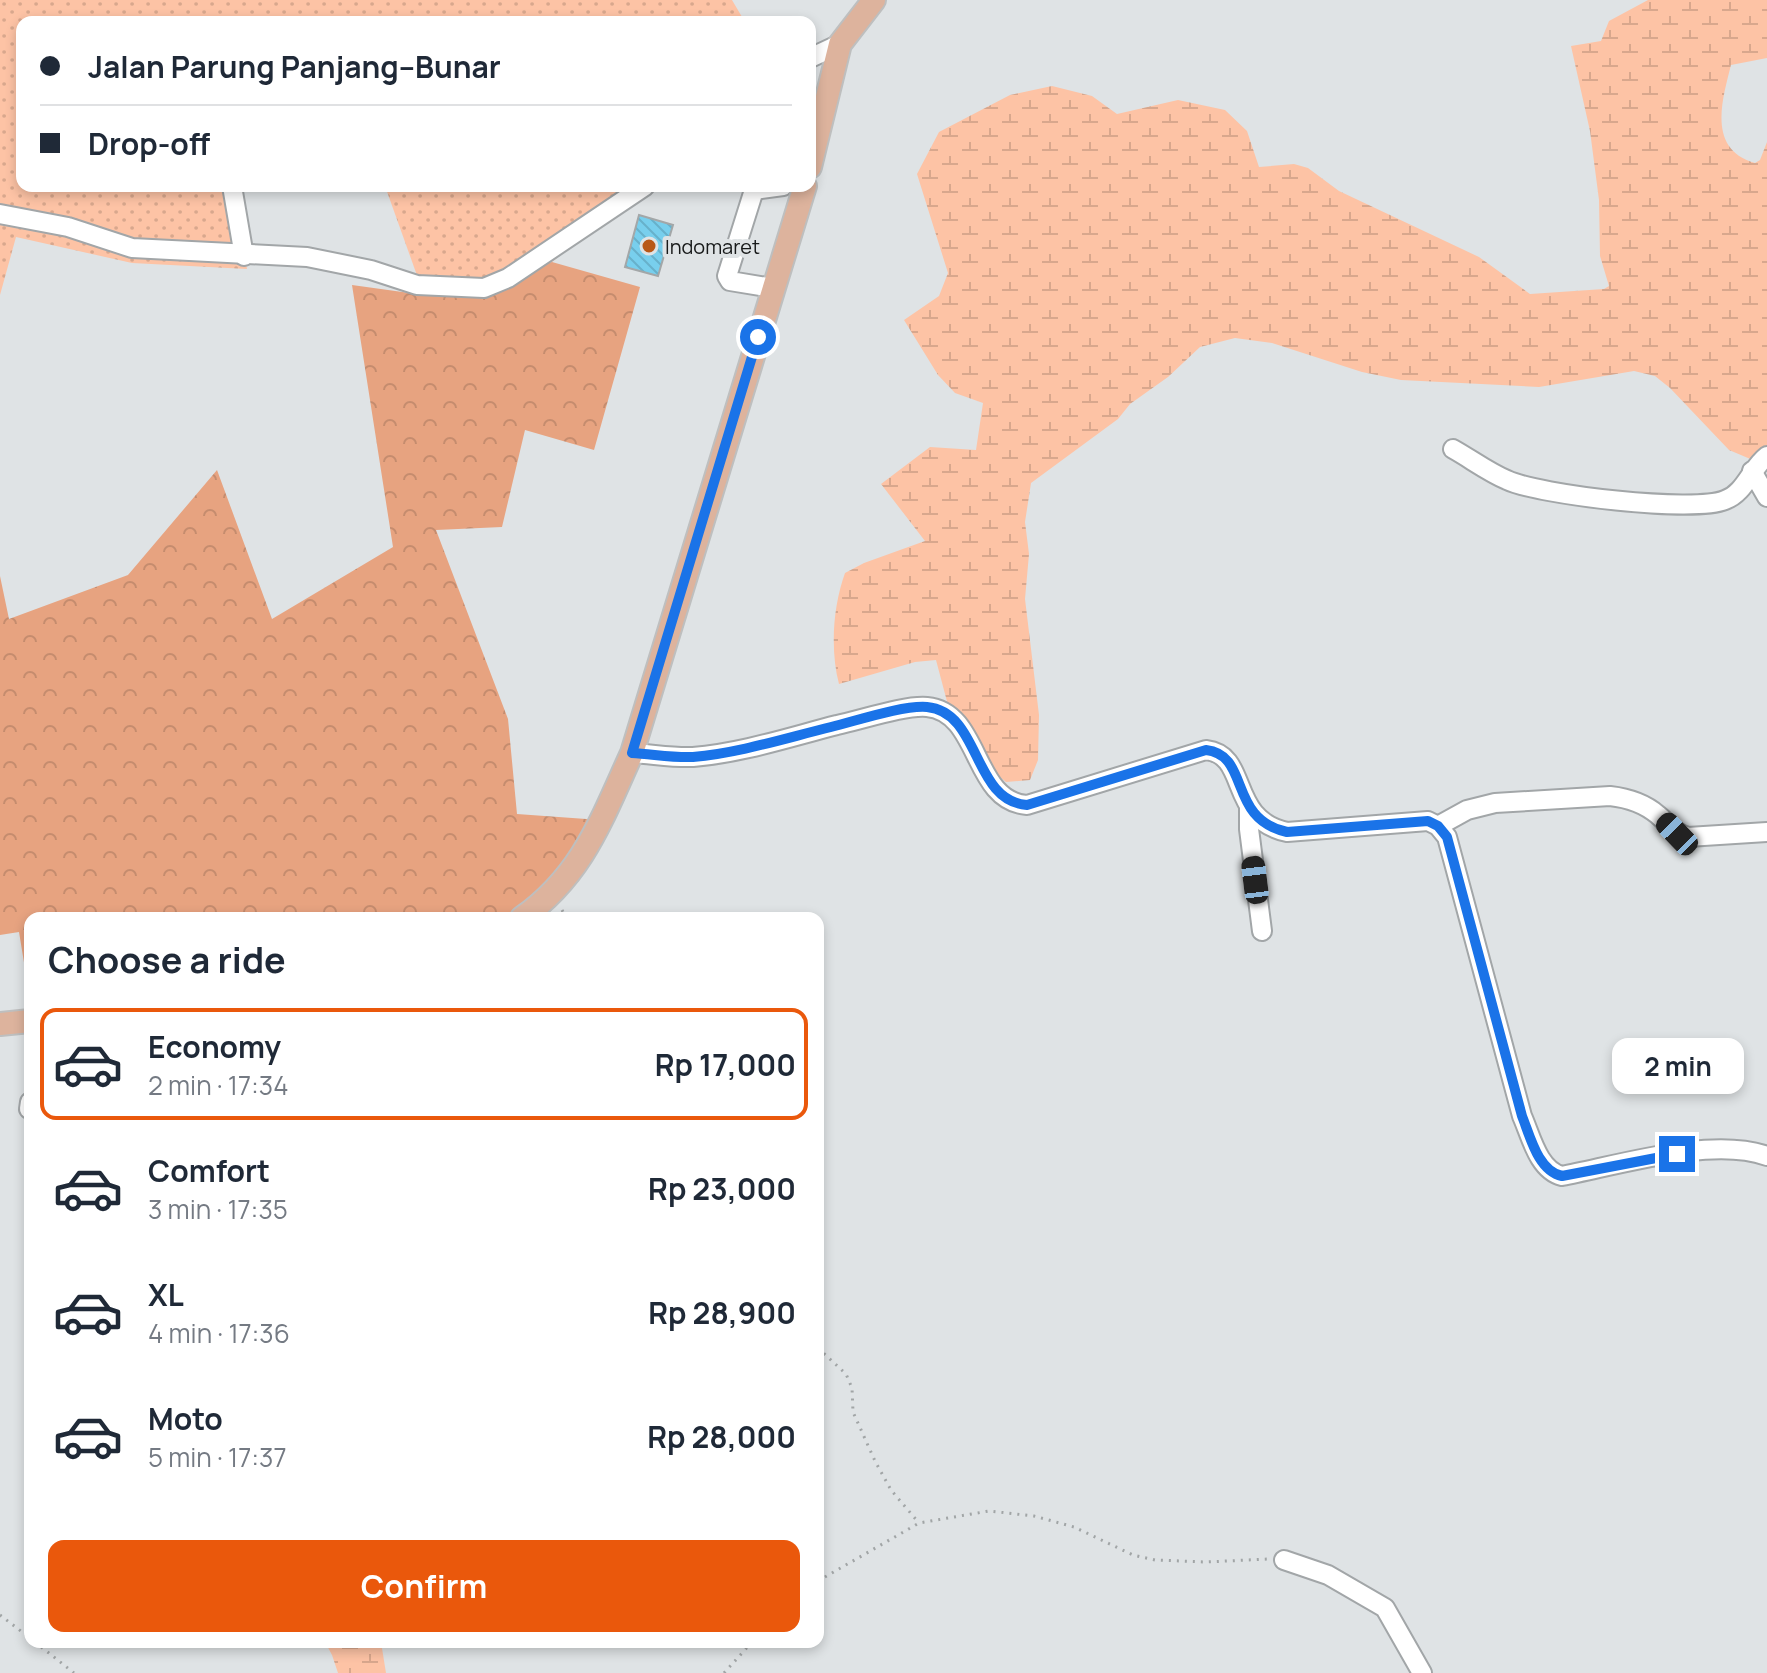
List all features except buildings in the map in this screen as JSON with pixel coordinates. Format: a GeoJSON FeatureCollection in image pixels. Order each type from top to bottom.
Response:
{"type":"FeatureCollection","features":[{"type":"Feature","properties":{"kind":"main road"},"geometry":{"type":"LineString","coordinates":[[816,142],[840,44],[874,0]]}},
{"type":"Feature","properties":{"kind":"main road"},"geometry":{"type":"LineString","coordinates":[[529,912],[553,893],[575,868],[632,753],[803,192]]}},
{"type":"Feature","properties":{"kind":"main road"},"geometry":{"type":"LineString","coordinates":[[0,1024],[24,1022]]}},
{"type":"Feature","properties":{"kind":"street"},"geometry":{"type":"LineString","coordinates":[[816,55],[840,44]]}},
{"type":"Feature","properties":{"kind":"street"},"geometry":{"type":"LineString","coordinates":[[233,192],[244,256]]}},
{"type":"Feature","properties":{"kind":"street"},"geometry":{"type":"LineString","coordinates":[[0,214],[68,227],[132,248],[307,257],[371,270],[417,285],[484,288],[508,278],[636,192]]}},
{"type":"Feature","properties":{"kind":"street"},"geometry":{"type":"LineString","coordinates":[[753,192],[727,276],[730,281],[773,288]]}},
{"type":"Feature","properties":{"kind":"street"},"geometry":{"type":"LineString","coordinates":[[1453,449],[1508,481],[1544,491],[1697,505],[1729,499],[1767,456]]}},
{"type":"Feature","properties":{"kind":"street"},"geometry":{"type":"LineString","coordinates":[[1752,471],[1767,497]]}},
{"type":"Feature","properties":{"kind":"street"},"geometry":{"type":"LineString","coordinates":[[632,753],[692,757],[927,707],[953,718],[986,776],[1014,804],[1027,805],[1206,750],[1219,751],[1227,758],[1249,808],[1272,829],[1287,832],[1428,821],[1438,826],[1447,837],[1522,1116],[1541,1160],[1555,1174],[1562,1176],[1677,1154],[1734,1148],[1767,1156]]}},
{"type":"Feature","properties":{"kind":"street"},"geometry":{"type":"LineString","coordinates":[[1438,826],[1467,810],[1495,803],[1610,796],[1644,805],[1677,834],[1688,837],[1767,832]]}},
{"type":"Feature","properties":{"kind":"street"},"geometry":{"type":"LineString","coordinates":[[1249,808],[1262,931]]}},
{"type":"Feature","properties":{"kind":"street"},"geometry":{"type":"LineString","coordinates":[[1284,1560],[1328,1575],[1385,1608],[1422,1673]]}},
{"type":"Feature","properties":{"kind":"path"},"geometry":{"type":"LineString","coordinates":[[824,1354],[846,1374],[852,1388],[853,1412],[875,1461],[891,1490],[919,1523]]}},
{"type":"Feature","properties":{"kind":"path"},"geometry":{"type":"LineString","coordinates":[[824,1578],[919,1523],[989,1511],[1034,1516],[1074,1527],[1133,1555],[1155,1560],[1284,1560]]}},
{"type":"Feature","properties":{"kind":"path"},"geometry":{"type":"LineString","coordinates":[[0,1615],[24,1633]]}},
{"type":"Feature","properties":{"kind":"path"},"geometry":{"type":"LineString","coordinates":[[43,1648],[74,1673]]}},
{"type":"Feature","properties":{"kind":"path"},"geometry":{"type":"LineString","coordinates":[[724,1673],[747,1648]]}},
{"type":"Feature","properties":{"kind":"green space"},"geometry":{"type":"Polygon","coordinates":[[[0,0],[732,0],[741,16],[16,16],[16,192],[232,192],[247,269],[132,263],[16,237],[0,295],[0,0]]]}},
{"type":"Feature","properties":{"kind":"green space"},"geometry":{"type":"Polygon","coordinates":[[[1648,0],[1767,0],[1767,58],[1731,65],[1722,122],[1730,147],[1755,163],[1760,160],[1767,142],[1767,466],[1729,450],[1655,376],[1634,371],[1539,387],[1401,380],[1362,372],[1272,343],[1235,338],[1200,347],[1168,377],[1130,404],[1118,419],[1031,483],[1025,522],[1029,554],[1025,599],[1039,715],[1038,760],[1030,780],[1006,782],[994,772],[949,709],[936,660],[915,662],[839,684],[834,657],[834,628],[845,573],[925,541],[881,484],[930,447],[976,450],[983,403],[955,393],[938,375],[904,320],[939,296],[948,273],[917,174],[939,132],[1010,95],[1052,86],[1092,96],[1117,114],[1178,100],[1225,110],[1247,131],[1259,167],[1294,164],[1308,168],[1339,191],[1479,257],[1530,294],[1604,289],[1609,286],[1600,256],[1599,200],[1590,131],[1571,46],[1601,41],[1609,21],[1648,0]]]}},
{"type":"Feature","properties":{"kind":"green space"},"geometry":{"type":"Polygon","coordinates":[[[387,192],[638,192],[552,262],[424,295],[387,192]]]}},
{"type":"Feature","properties":{"kind":"green space"},"geometry":{"type":"Polygon","coordinates":[[[552,262],[640,287],[594,450],[525,430],[502,527],[436,530],[508,719],[517,814],[600,820],[533,912],[24,912],[24,962],[19,932],[0,935],[0,576],[9,619],[128,575],[217,470],[272,619],[393,547],[352,285],[424,295],[552,262]]]}},
{"type":"Feature","properties":{"kind":"green space"},"geometry":{"type":"Polygon","coordinates":[[[328,1648],[382,1648],[386,1673],[338,1673],[328,1648]]]}},
{"type":"Feature","properties":{"kind":"place","name":"Indomaret"},"geometry":{"type":"Point","coordinates":[649,246]}},
{"type":"Feature","properties":{"kind":"route"},"geometry":{"type":"LineString","coordinates":[[758,337],[632,753],[692,757],[927,707],[953,718],[986,776],[1014,804],[1027,805],[1206,750],[1219,751],[1227,758],[1249,808],[1272,829],[1287,832],[1428,821],[1438,826],[1447,837],[1522,1116],[1541,1160],[1555,1174],[1562,1176],[1677,1154]]}}]}
